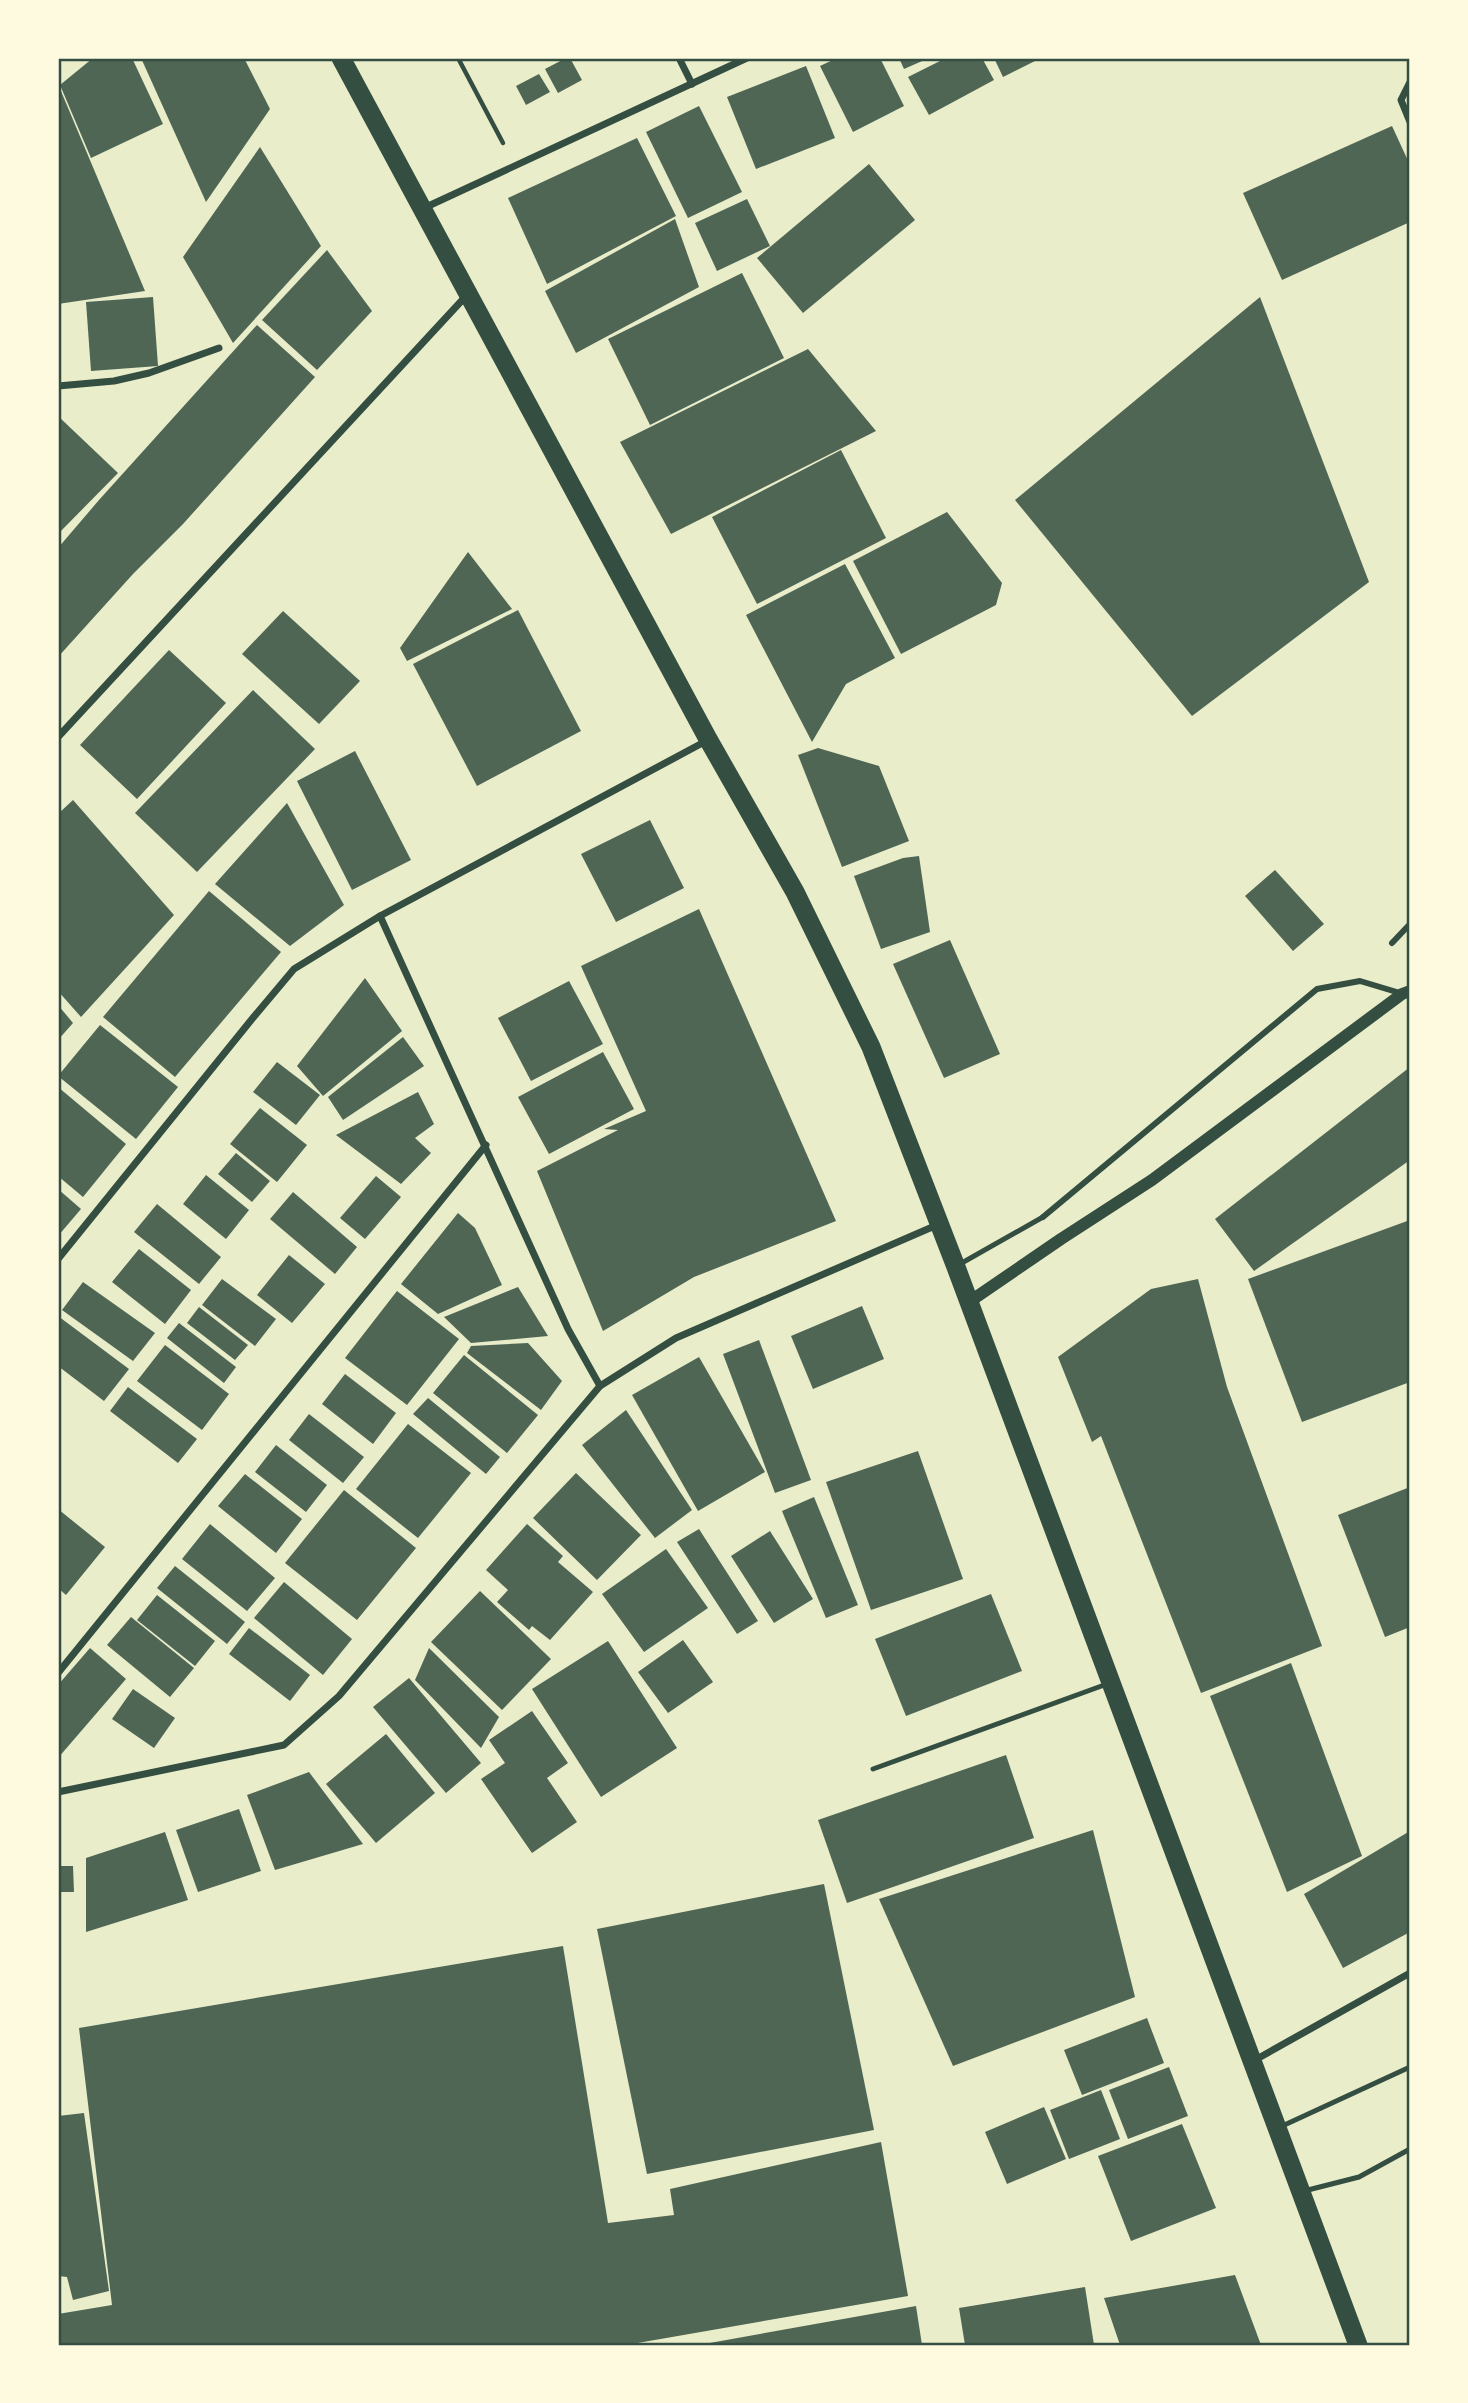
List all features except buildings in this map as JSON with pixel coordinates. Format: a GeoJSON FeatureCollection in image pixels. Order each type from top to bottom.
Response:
{"type":"FeatureCollection","features":[{"type":"Feature","properties":{"kind":"highway"},"geometry":{"type":"LineString","coordinates":[[341,58],[708,739],[795,892],[871,1047],[940,1224],[1358,2345]]}},
{"type":"Feature","properties":{"kind":"street"},"geometry":{"type":"LineString","coordinates":[[679,58],[692,84]]}},
{"type":"Feature","properties":{"kind":"street"},"geometry":{"type":"LineString","coordinates":[[423,208],[747,58]]}},
{"type":"Feature","properties":{"kind":"street"},"geometry":{"type":"LineString","coordinates":[[1410,82],[1401,100],[1410,122]]}},
{"type":"Feature","properties":{"kind":"street"},"geometry":{"type":"LineString","coordinates":[[58,737],[468,293]]}},
{"type":"Feature","properties":{"kind":"street"},"geometry":{"type":"LineString","coordinates":[[58,386],[125,379],[219,348]]}},
{"type":"Feature","properties":{"kind":"street"},"geometry":{"type":"LineString","coordinates":[[58,1259],[294,970],[380,916],[708,739]]}},
{"type":"Feature","properties":{"kind":"street"},"geometry":{"type":"LineString","coordinates":[[380,916],[568,1329],[600,1386]]}},
{"type":"Feature","properties":{"kind":"street"},"geometry":{"type":"LineString","coordinates":[[1392,943],[1410,924]]}},
{"type":"Feature","properties":{"kind":"street"},"geometry":{"type":"LineString","coordinates":[[1042,1217],[1317,989],[1360,981],[1406,993]]}},
{"type":"Feature","properties":{"kind":"street"},"geometry":{"type":"LineString","coordinates":[[969,1302],[1152,1180],[1406,993]]}},
{"type":"Feature","properties":{"kind":"street"},"geometry":{"type":"LineString","coordinates":[[58,1674],[486,1145]]}},
{"type":"Feature","properties":{"kind":"street"},"geometry":{"type":"LineString","coordinates":[[58,1792],[284,1745],[339,1696],[600,1386],[676,1338],[940,1224]]}},
{"type":"Feature","properties":{"kind":"street"},"geometry":{"type":"LineString","coordinates":[[1252,2061],[1410,1973]]}},
{"type":"Feature","properties":{"kind":"lane"},"geometry":{"type":"LineString","coordinates":[[956,1267],[1042,1217]]}},
{"type":"Feature","properties":{"kind":"lane"},"geometry":{"type":"LineString","coordinates":[[873,1769],[1111,1682]]}},
{"type":"Feature","properties":{"kind":"lane"},"geometry":{"type":"LineString","coordinates":[[1277,2128],[1410,2067]]}},
{"type":"Feature","properties":{"kind":"lane"},"geometry":{"type":"LineString","coordinates":[[1301,2192],[1359,2177],[1410,2148]]}},
{"type":"Feature","properties":{"kind":"path"},"geometry":{"type":"LineString","coordinates":[[458,58],[515,166]]}}]}
